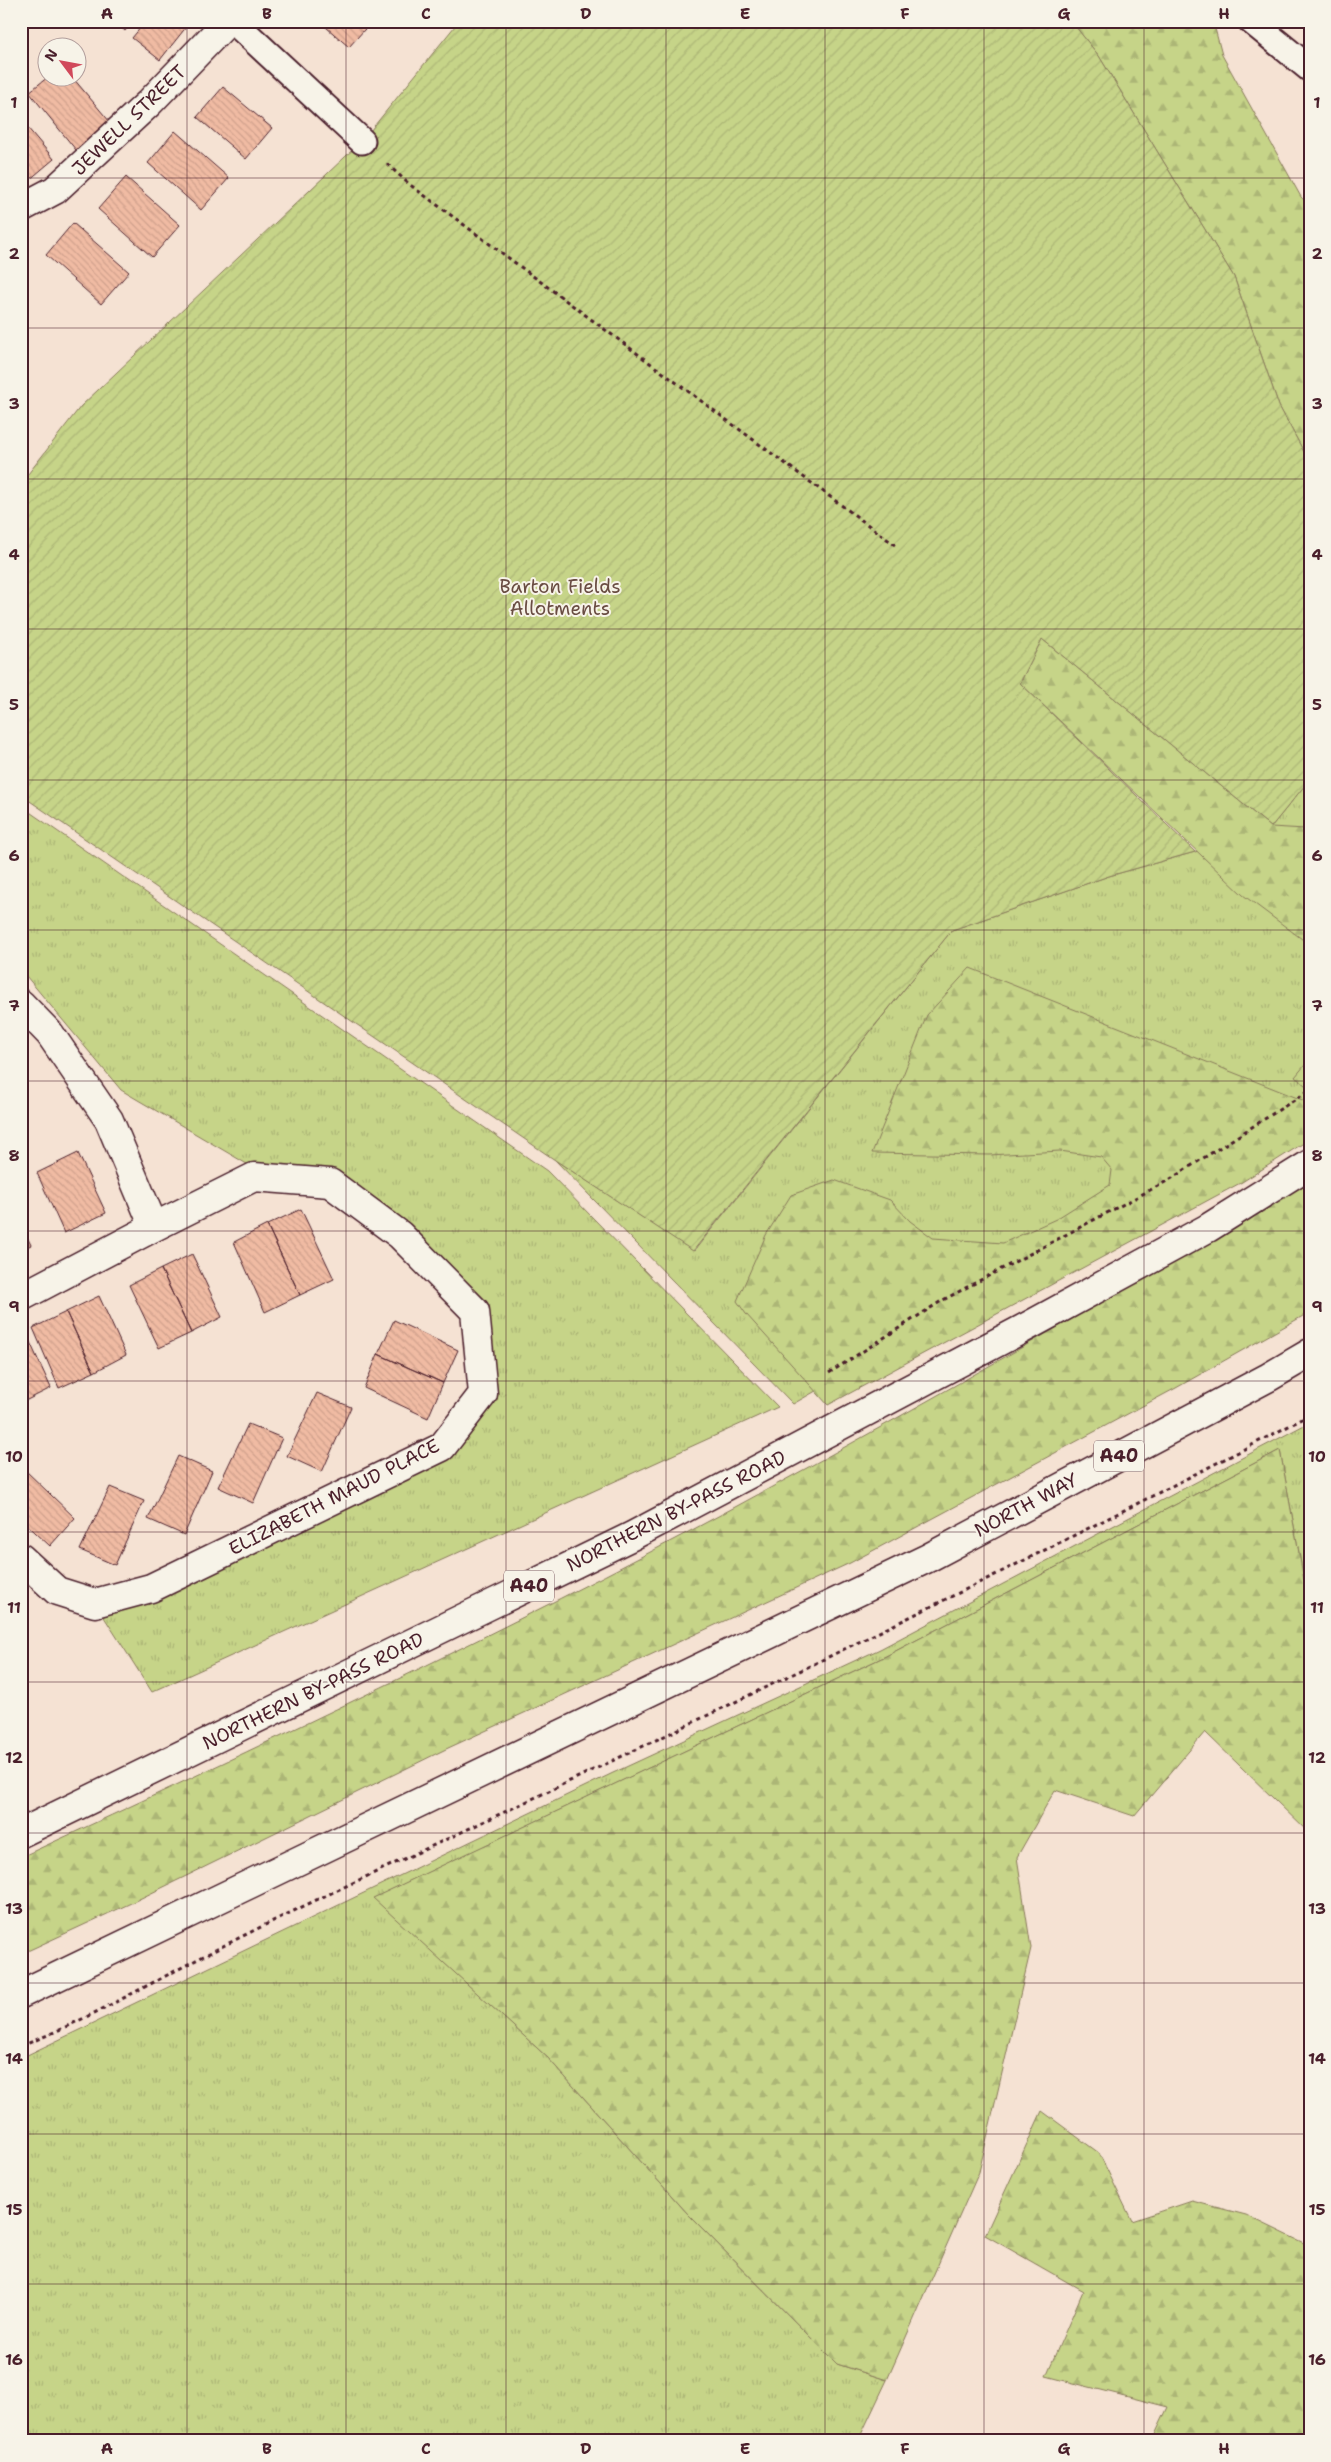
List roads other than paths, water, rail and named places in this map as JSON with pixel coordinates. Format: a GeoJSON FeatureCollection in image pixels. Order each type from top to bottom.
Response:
{"type":"FeatureCollection","features":[{"type":"Feature","properties":{"kind":"main road","name":"JEWELL STREET"},"geometry":{"type":"LineString","coordinates":[[21,208],[55,190],[149,103],[228,21]]}},
{"type":"Feature","properties":{"kind":"main road"},"geometry":{"type":"LineString","coordinates":[[21,1004],[50,1034],[109,1120],[154,1227]]}},
{"type":"Feature","properties":{"kind":"main road","name":"NORTHERN BY-PASS ROAD"},"geometry":{"type":"LineString","coordinates":[[21,1833],[632,1536],[1030,1325],[1208,1228],[1310,1164]]}},
{"type":"Feature","properties":{"kind":"main road","name":"ELIZABETH MAUD PLACE"},"geometry":{"type":"LineString","coordinates":[[21,1297],[254,1177],[330,1183],[400,1235],[475,1311],[483,1394],[442,1448],[151,1588],[94,1602],[56,1591],[21,1558]]}},
{"type":"Feature","properties":{"kind":"main road","name":"NORTH WAY"},"geometry":{"type":"LineString","coordinates":[[21,1994],[928,1558],[1260,1382],[1310,1353]]}},
{"type":"Feature","properties":{"kind":"lane"},"geometry":{"type":"LineString","coordinates":[[233,21],[362,142]]}},
{"type":"Feature","properties":{"kind":"lane"},"geometry":{"type":"LineString","coordinates":[[1251,21],[1310,68]]}},
{"type":"Feature","properties":{"kind":"park label","name":"Barton Fields Allotments"},"geometry":{"type":"Point","coordinates":[560,597]}}]}
